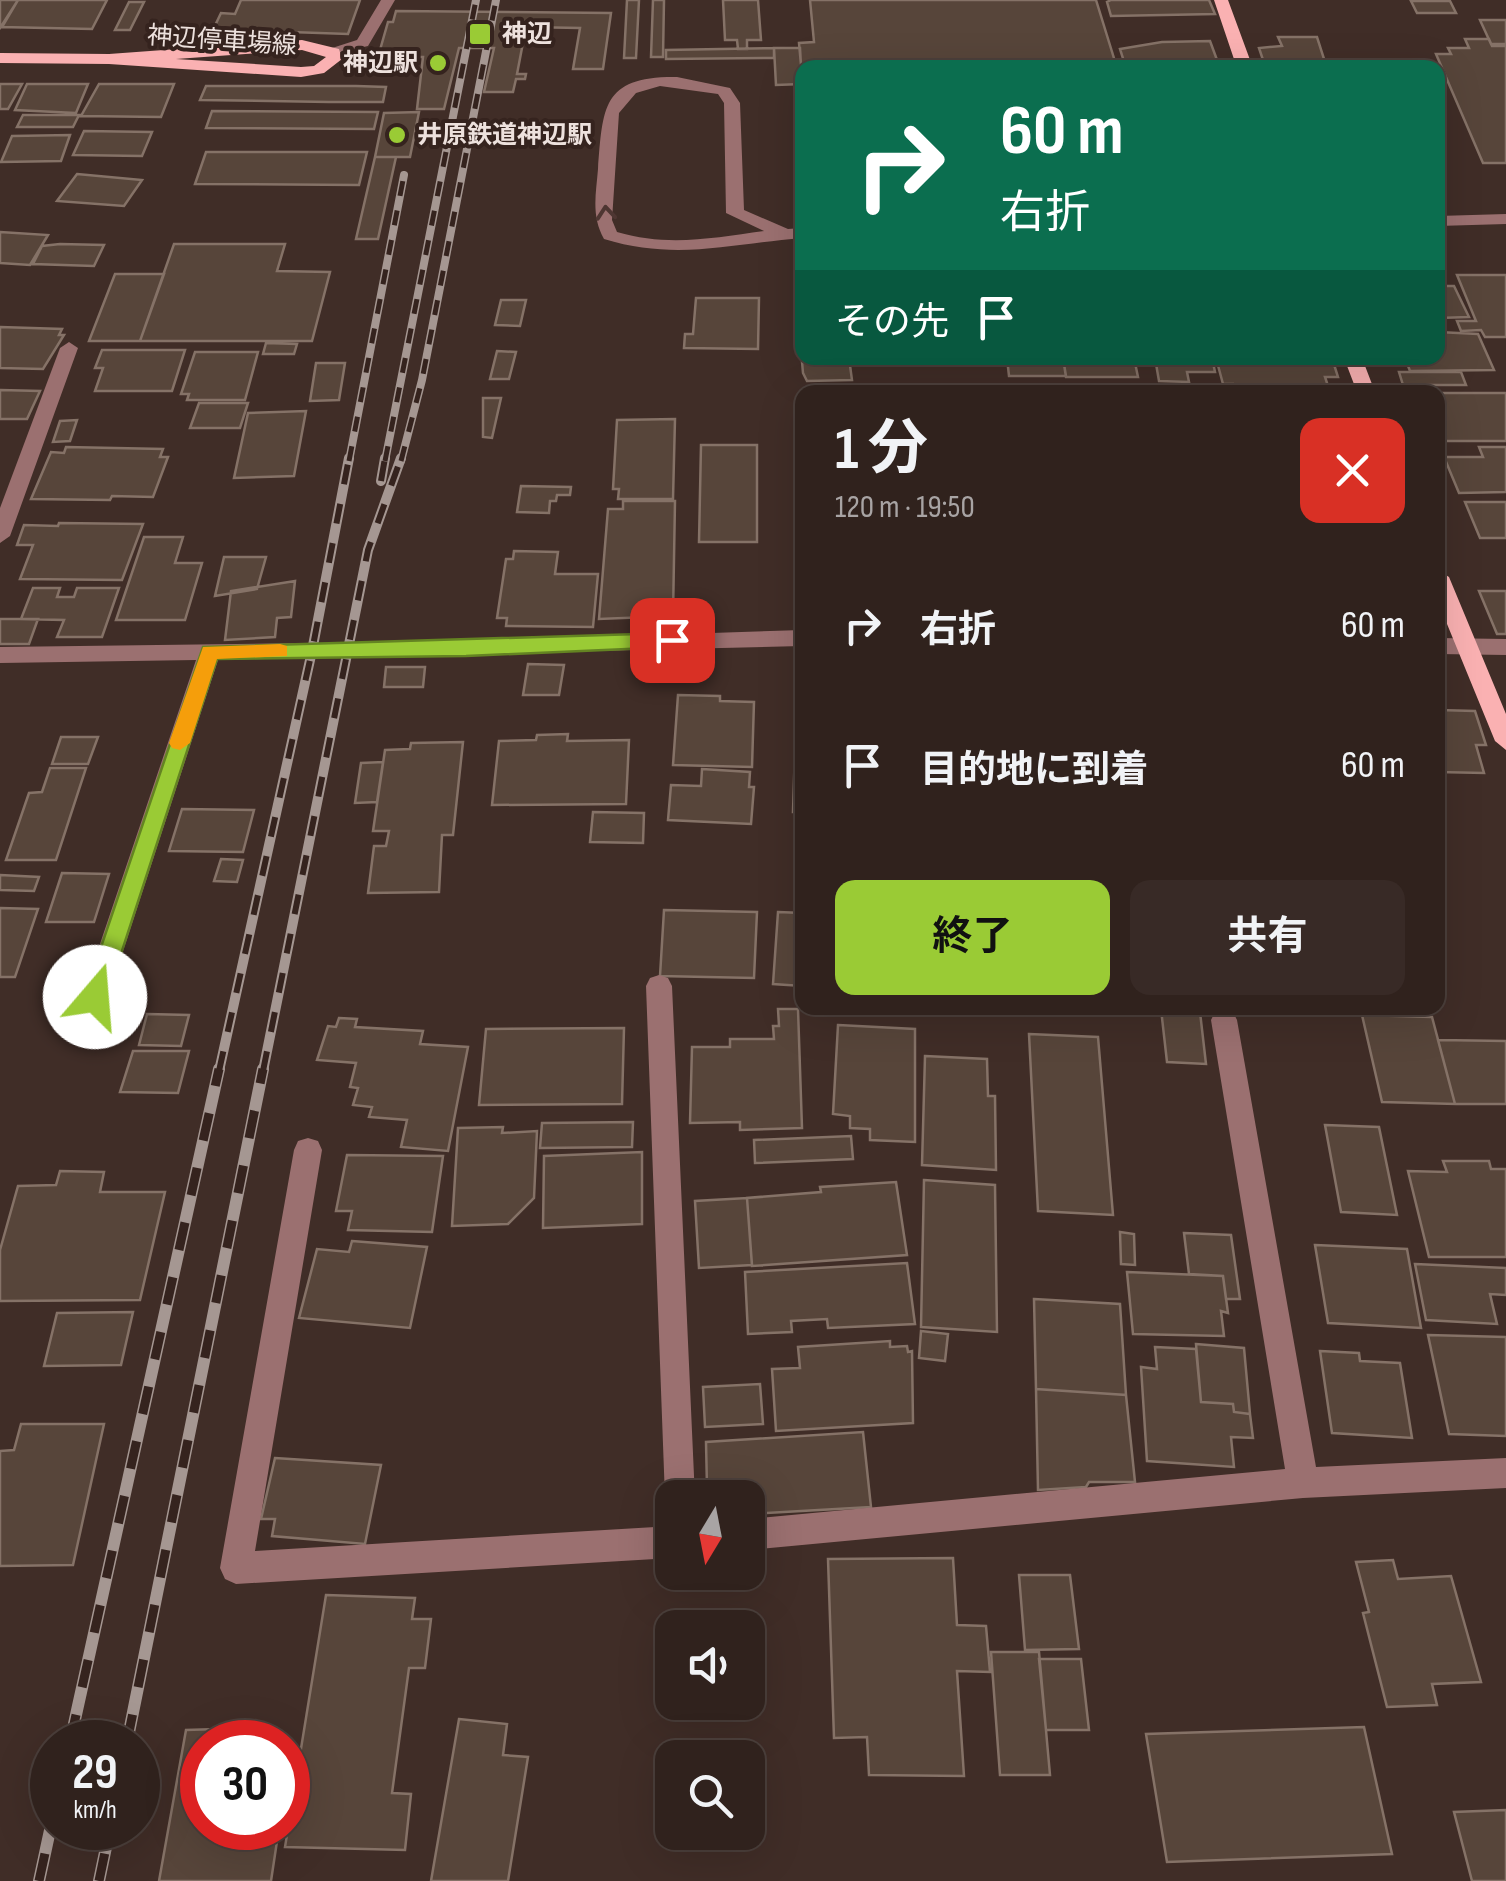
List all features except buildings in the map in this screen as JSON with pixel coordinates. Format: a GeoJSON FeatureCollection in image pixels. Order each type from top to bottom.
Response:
{"type":"FeatureCollection","features":[{"type":"Feature","properties":{"kind":"main road"},"geometry":{"type":"LineString","coordinates":[[1221,0],[1242,60]]}},
{"type":"Feature","properties":{"kind":"main road","name":"神辺停車場線"},"geometry":{"type":"LineString","coordinates":[[0,58],[109,59],[301,72],[330,65],[334,52],[302,45],[109,59]]}},
{"type":"Feature","properties":{"kind":"main road"},"geometry":{"type":"LineString","coordinates":[[1445,595],[1506,741]]}},
{"type":"Feature","properties":{"kind":"street"},"geometry":{"type":"LineString","coordinates":[[334,52],[363,43],[388,0]]}},
{"type":"Feature","properties":{"kind":"street"},"geometry":{"type":"LineString","coordinates":[[686,248],[715,231],[735,213],[732,104],[724,90],[672,81],[629,89],[610,113],[603,220],[610,235],[640,246],[686,248],[706,248],[794,233]]}},
{"type":"Feature","properties":{"kind":"street"},"geometry":{"type":"LineString","coordinates":[[735,213],[794,233]]}},
{"type":"Feature","properties":{"kind":"street"},"geometry":{"type":"LineString","coordinates":[[1445,221],[1506,219]]}},
{"type":"Feature","properties":{"kind":"street"},"geometry":{"type":"LineString","coordinates":[[0,536],[69,348]]}},
{"type":"Feature","properties":{"kind":"street"},"geometry":{"type":"LineString","coordinates":[[0,654],[466,649],[795,638]]}},
{"type":"Feature","properties":{"kind":"street"},"geometry":{"type":"LineString","coordinates":[[1445,647],[1506,647]]}},
{"type":"Feature","properties":{"kind":"street"},"geometry":{"type":"LineString","coordinates":[[95,997],[210,652]]}},
{"type":"Feature","properties":{"kind":"street"},"geometry":{"type":"LineString","coordinates":[[659,986],[679,1480]]}},
{"type":"Feature","properties":{"kind":"street"},"geometry":{"type":"LineString","coordinates":[[1224,1020],[1303,1482]]}},
{"type":"Feature","properties":{"kind":"street"},"geometry":{"type":"LineString","coordinates":[[308,1150],[236,1568],[655,1543]]}},
{"type":"Feature","properties":{"kind":"street"},"geometry":{"type":"LineString","coordinates":[[765,1533],[1303,1482],[1506,1473]]}},
{"type":"Feature","properties":{"kind":"railway"},"geometry":{"type":"LineString","coordinates":[[385,461],[476,0]]}},
{"type":"Feature","properties":{"kind":"railway"},"geometry":{"type":"LineString","coordinates":[[401,461],[422,380],[496,0]]}},
{"type":"Feature","properties":{"kind":"railway"},"geometry":{"type":"LineString","coordinates":[[349,461],[404,175]]}},
{"type":"Feature","properties":{"kind":"railway"},"geometry":{"type":"LineString","coordinates":[[219,1071],[312,651],[349,458]]}},
{"type":"Feature","properties":{"kind":"railway"},"geometry":{"type":"LineString","coordinates":[[381,481],[385,458]]}},
{"type":"Feature","properties":{"kind":"railway"},"geometry":{"type":"LineString","coordinates":[[263,1071],[368,550],[401,458]]}},
{"type":"Feature","properties":{"kind":"railway"},"geometry":{"type":"LineString","coordinates":[[75,1720],[219,1069]]}},
{"type":"Feature","properties":{"kind":"railway"},"geometry":{"type":"LineString","coordinates":[[131,1720],[263,1069]]}},
{"type":"Feature","properties":{"kind":"railway"},"geometry":{"type":"LineString","coordinates":[[39,1881],[46,1850]]}},
{"type":"Feature","properties":{"kind":"railway"},"geometry":{"type":"LineString","coordinates":[[99,1881],[105,1850]]}},
{"type":"Feature","properties":{"kind":"slow traffic"},"geometry":{"type":"LineString","coordinates":[[180,743],[210,652],[280,651]]}},
{"type":"Feature","properties":{"kind":"place","name":"神辺"},"geometry":{"type":"Point","coordinates":[480,34]}},
{"type":"Feature","properties":{"kind":"place","name":"神辺駅"},"geometry":{"type":"Point","coordinates":[438,63]}},
{"type":"Feature","properties":{"kind":"place","name":"井原鉄道神辺駅"},"geometry":{"type":"Point","coordinates":[397,135]}},
{"type":"Feature","properties":{"kind":"route"},"geometry":{"type":"LineString","coordinates":[[95,997],[210,652],[466,649],[672,640]]}}]}
